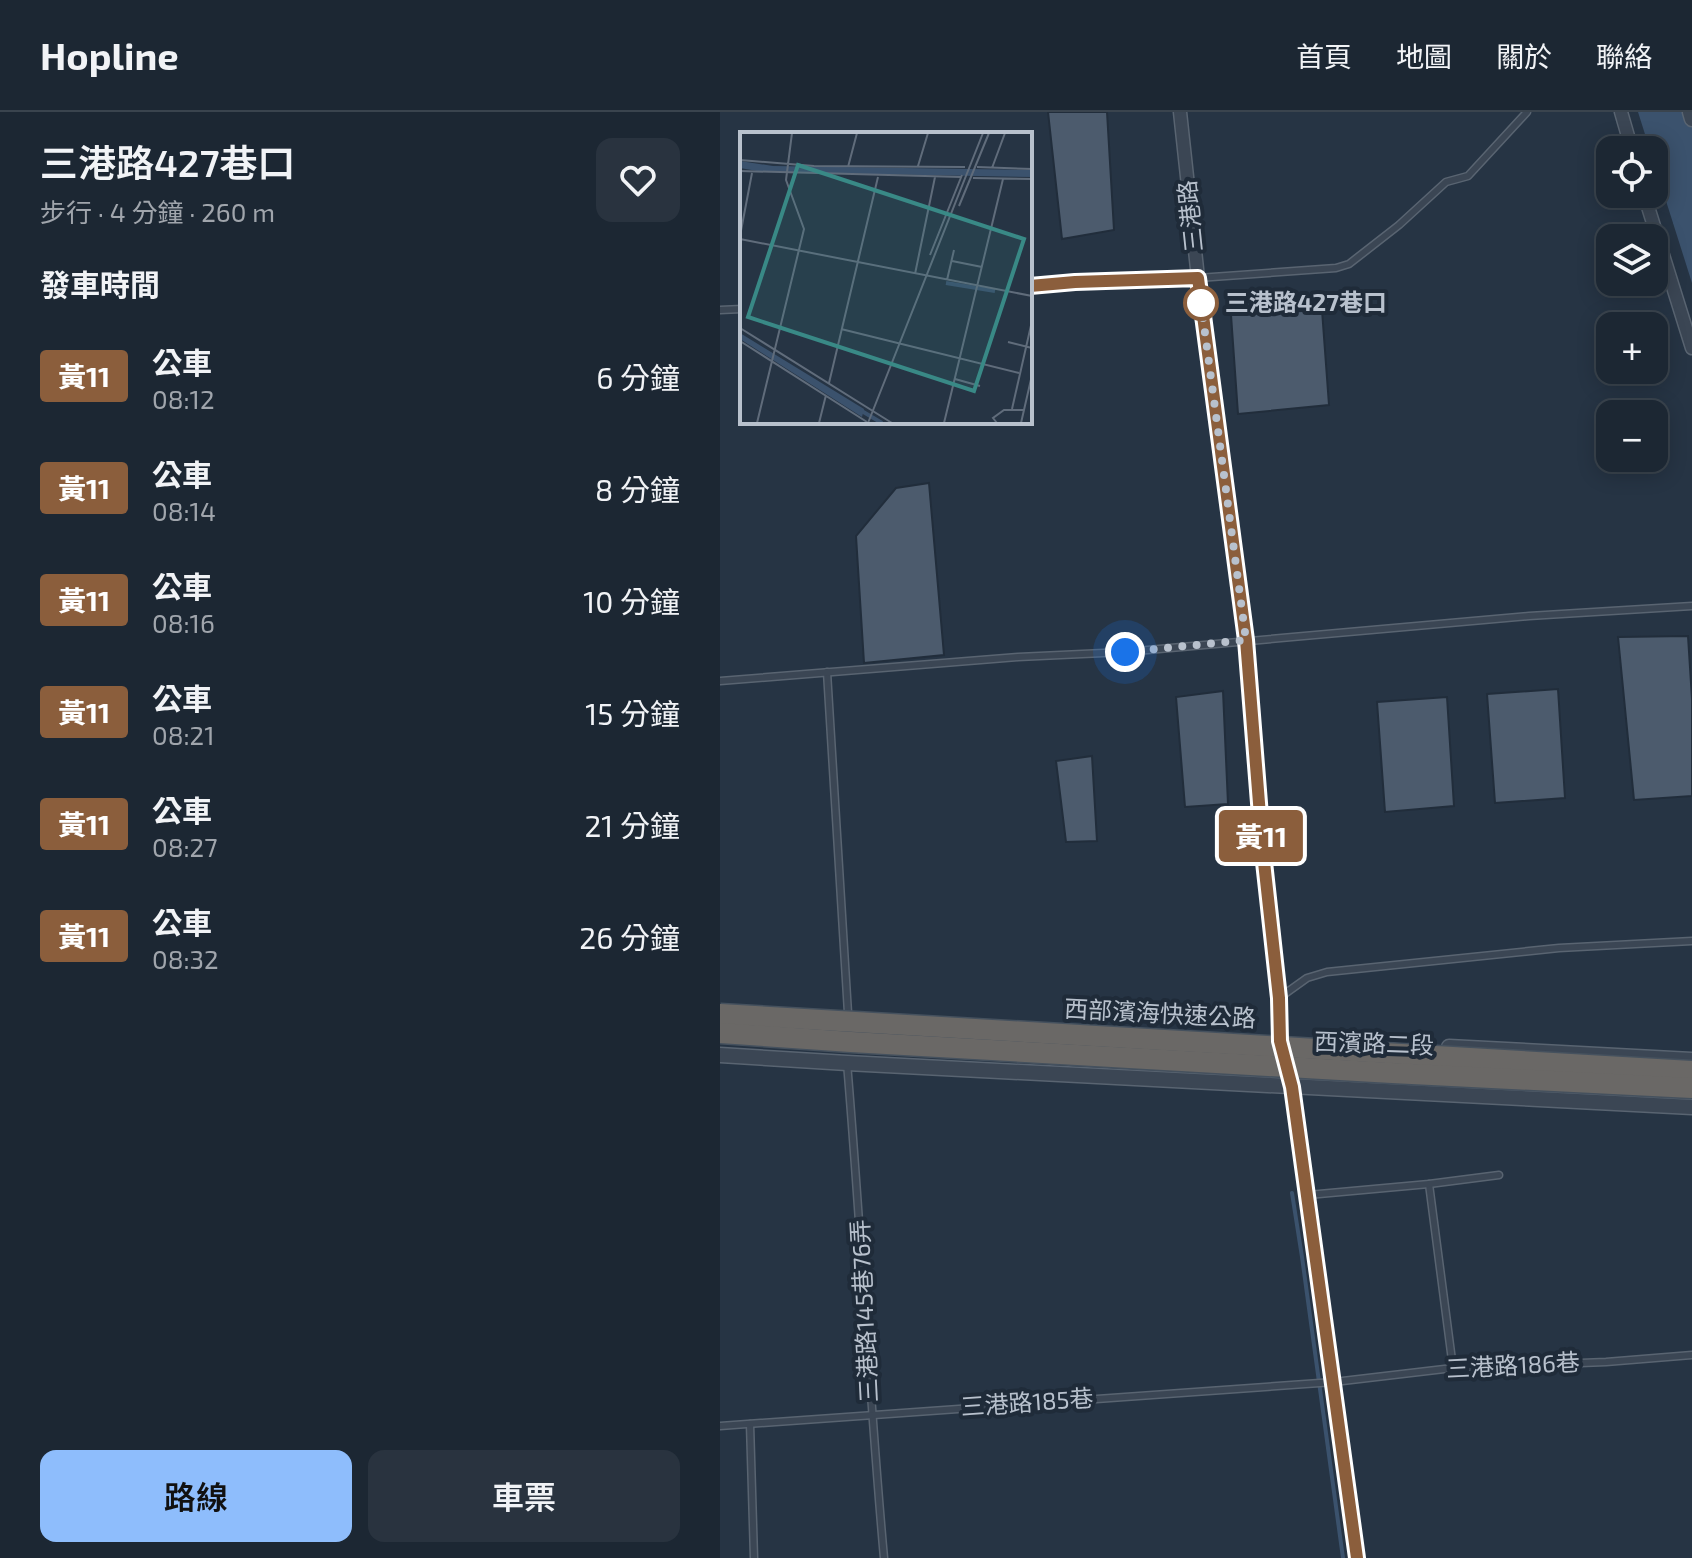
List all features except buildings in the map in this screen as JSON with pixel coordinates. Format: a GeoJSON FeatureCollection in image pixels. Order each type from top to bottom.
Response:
{"type":"FeatureCollection","features":[{"type":"Feature","properties":{"kind":"highway","name":"西部濱海快速公路"},"geometry":{"type":"LineString","coordinates":[[720,1014],[1692,1071]]}},
{"type":"Feature","properties":{"kind":"highway","name":"西部濱海快速公路"},"geometry":{"type":"LineString","coordinates":[[720,1033],[1312,1069],[1692,1088]]}},
{"type":"Feature","properties":{"kind":"street","name":"三港路"},"geometry":{"type":"LineString","coordinates":[[1180,112],[1198,278],[1246,640],[1263,853],[1279,998],[1280,1041],[1292,1087],[1357,1558]]}},
{"type":"Feature","properties":{"kind":"street"},"geometry":{"type":"LineString","coordinates":[[1621,112],[1628,136]]}},
{"type":"Feature","properties":{"kind":"street"},"geometry":{"type":"LineString","coordinates":[[1690,112],[1692,119]]}},
{"type":"Feature","properties":{"kind":"street"},"geometry":{"type":"LineString","coordinates":[[1648,208],[1692,348]]}},
{"type":"Feature","properties":{"kind":"street","name":"西濱路二段"},"geometry":{"type":"LineString","coordinates":[[720,1004],[1121,1028],[1280,1041],[1692,1060]]}},
{"type":"Feature","properties":{"kind":"street"},"geometry":{"type":"LineString","coordinates":[[847,1063],[848,1013]]}},
{"type":"Feature","properties":{"kind":"street","name":"西濱路二段"},"geometry":{"type":"LineString","coordinates":[[720,1055],[1692,1107]]}},
{"type":"Feature","properties":{"kind":"lane"},"geometry":{"type":"LineString","coordinates":[[1032,286],[1198,278],[1336,268],[1349,264],[1399,225],[1446,182],[1468,176],[1527,112]]}},
{"type":"Feature","properties":{"kind":"lane"},"geometry":{"type":"LineString","coordinates":[[720,310],[740,309]]}},
{"type":"Feature","properties":{"kind":"lane"},"geometry":{"type":"LineString","coordinates":[[720,681],[1004,658],[1125,652],[1529,616],[1692,606]]}},
{"type":"Feature","properties":{"kind":"lane"},"geometry":{"type":"LineString","coordinates":[[827,672],[848,1013]]}},
{"type":"Feature","properties":{"kind":"lane"},"geometry":{"type":"LineString","coordinates":[[1279,998],[1307,978],[1327,972],[1559,948],[1692,941]]}},
{"type":"Feature","properties":{"kind":"lane","name":"三港路145巷76弄"},"geometry":{"type":"LineString","coordinates":[[847,1063],[884,1558]]}},
{"type":"Feature","properties":{"kind":"lane"},"geometry":{"type":"LineString","coordinates":[[1308,1195],[1499,1175]]}},
{"type":"Feature","properties":{"kind":"lane"},"geometry":{"type":"LineString","coordinates":[[1429,1184],[1453,1368]]}},
{"type":"Feature","properties":{"kind":"lane","name":"三港路186巷"},"geometry":{"type":"LineString","coordinates":[[1334,1382],[1453,1368],[1692,1355]]}},
{"type":"Feature","properties":{"kind":"lane","name":"三港路185巷"},"geometry":{"type":"LineString","coordinates":[[720,1426],[1334,1382]]}},
{"type":"Feature","properties":{"kind":"lane"},"geometry":{"type":"LineString","coordinates":[[750,1424],[754,1558]]}},
{"type":"Feature","properties":{"kind":"water"},"geometry":{"type":"Polygon","coordinates":[[[1638,112],[1688,112],[1692,125],[1692,283],[1668,207],[1668,136],[1646,136],[1638,112]]]}},
{"type":"Feature","properties":{"kind":"waterway"},"geometry":{"type":"LineString","coordinates":[[1292,1193],[1343,1558]]}},
{"type":"Feature","properties":{"kind":"bus line","name":"黃11"},"geometry":{"type":"LineString","coordinates":[[1032,286],[1198,278],[1246,640],[1263,853],[1279,998],[1280,1041],[1292,1087],[1357,1558]]}},
{"type":"Feature","properties":{"kind":"place","name":"三港路427巷口"},"geometry":{"type":"Point","coordinates":[1201,303]}},
{"type":"Feature","properties":{"kind":"route"},"geometry":{"type":"LineString","coordinates":[[1125,652],[1246,640],[1201,303]]}}]}
